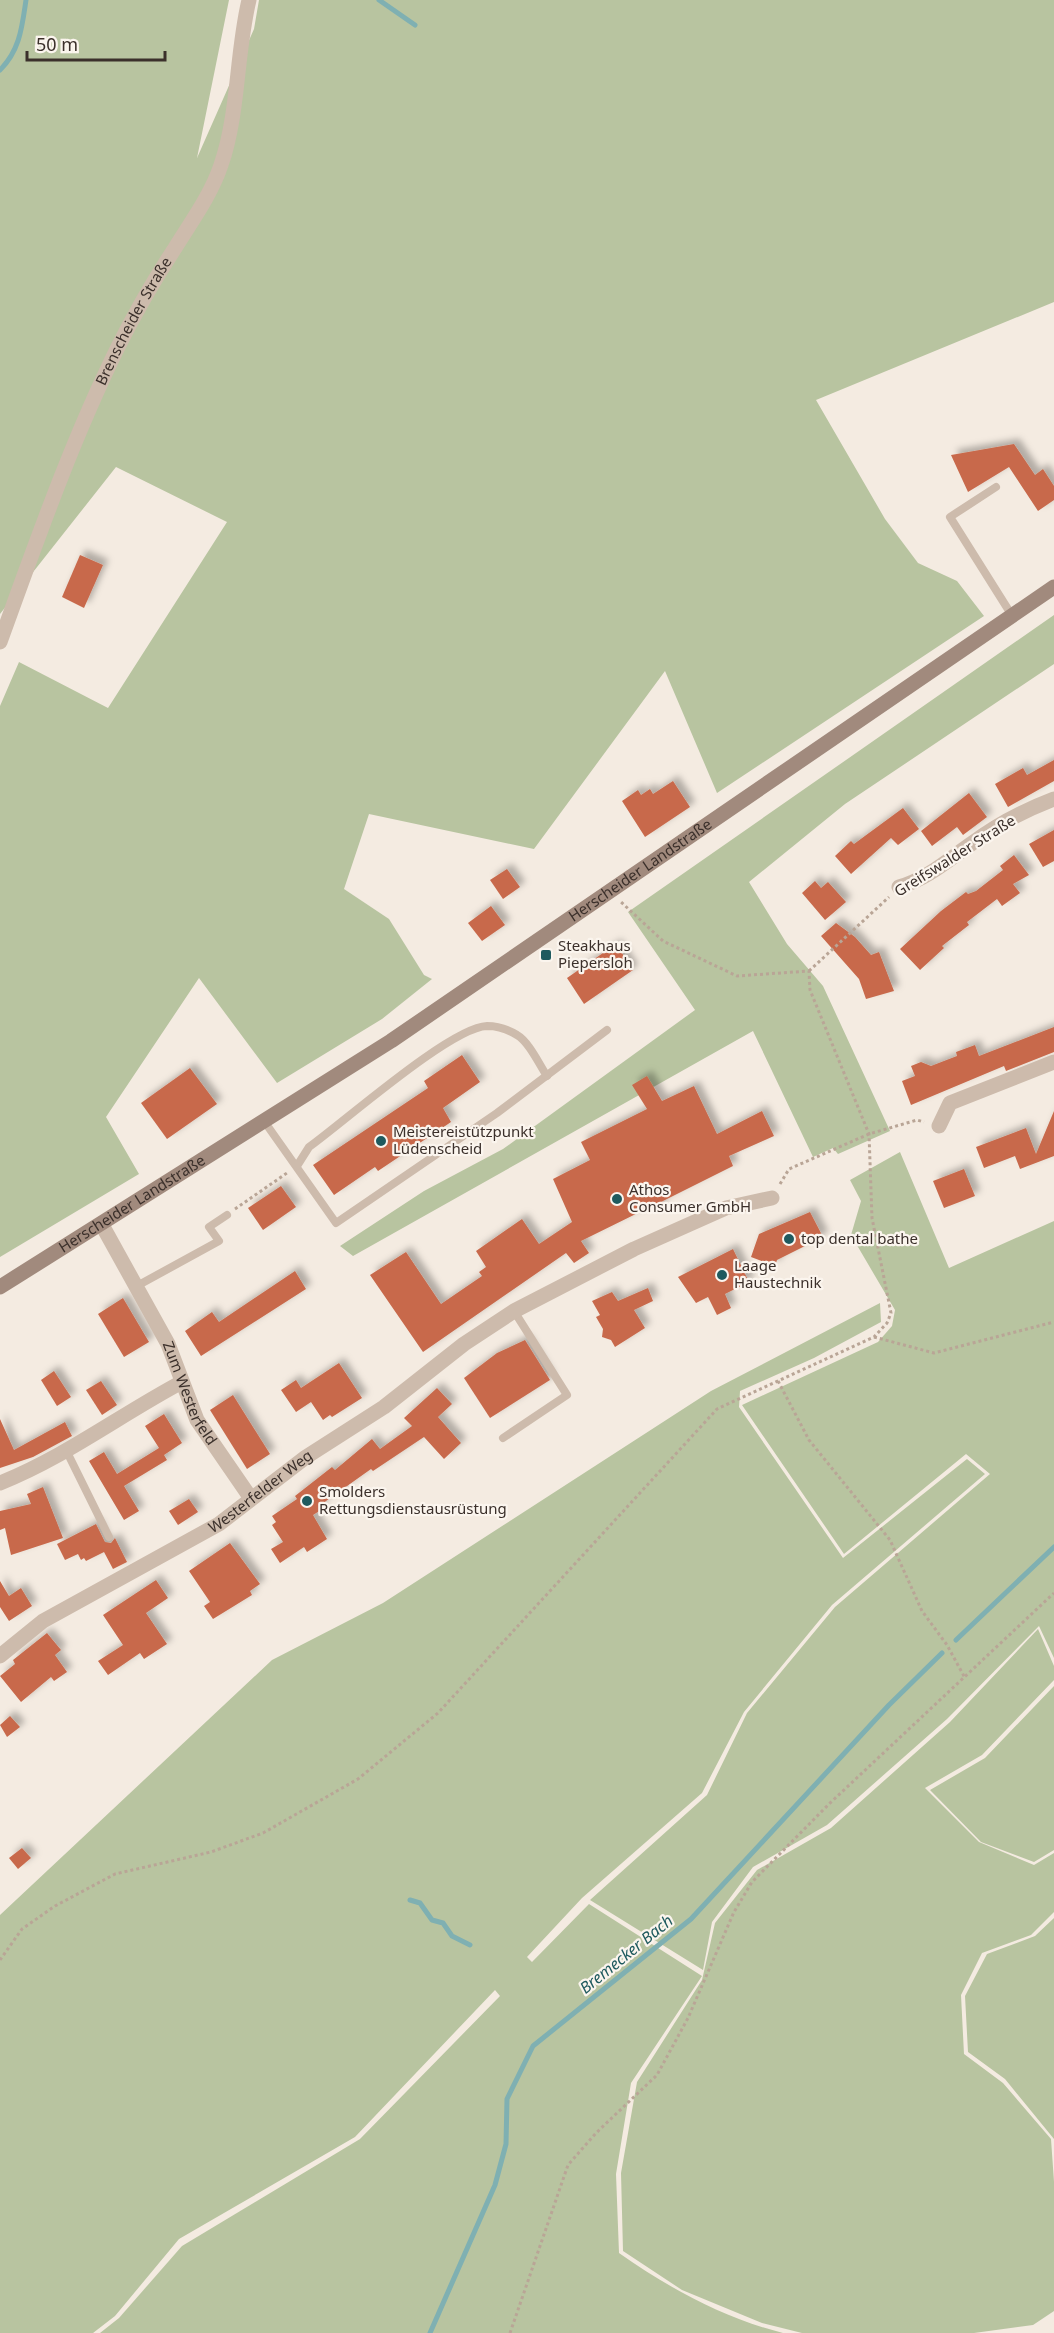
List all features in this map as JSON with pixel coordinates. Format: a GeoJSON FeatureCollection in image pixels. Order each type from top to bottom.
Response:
{"type":"FeatureCollection","features":[{"type":"Feature","properties":{"kind":"main road","name":"Herscheider Landstraße"},"geometry":{"type":"LineString","coordinates":[[0,1287],[102,1225],[410,1028],[1011,614],[1054,587]]}},
{"type":"Feature","properties":{"kind":"street","name":"Brenscheider Straße"},"geometry":{"type":"LineString","coordinates":[[0,642],[84,419],[124,336],[155,279],[202,205],[220,168],[228,142],[242,30],[249,0]]}},
{"type":"Feature","properties":{"kind":"street","name":"Greifswalder Straße"},"geometry":{"type":"LineString","coordinates":[[899,887],[936,870],[973,842],[1029,809],[1054,799]]}},
{"type":"Feature","properties":{"kind":"street"},"geometry":{"type":"LineString","coordinates":[[939,1126],[950,1103],[1054,1062]]}},
{"type":"Feature","properties":{"kind":"street","name":"Westerfelder Weg"},"geometry":{"type":"LineString","coordinates":[[0,1656],[43,1621],[219,1524],[250,1497],[306,1457],[384,1407],[464,1344],[514,1311],[634,1249],[726,1208],[772,1198]]}},
{"type":"Feature","properties":{"kind":"street","name":"Zum Westerfeld"},"geometry":{"type":"LineString","coordinates":[[102,1225],[168,1344],[197,1420],[250,1497]]}},
{"type":"Feature","properties":{"kind":"street"},"geometry":{"type":"LineString","coordinates":[[0,1483],[67,1452],[146,1401],[182,1382]]}},
{"type":"Feature","properties":{"kind":"lane"},"geometry":{"type":"LineString","coordinates":[[996,488],[950,517],[1011,614]]}},
{"type":"Feature","properties":{"kind":"lane"},"geometry":{"type":"LineString","coordinates":[[297,1166],[309,1147],[422,1059],[466,1033],[486,1026],[502,1028],[520,1036],[547,1076]]}},
{"type":"Feature","properties":{"kind":"lane"},"geometry":{"type":"LineString","coordinates":[[264,1121],[336,1223],[497,1113],[607,1030]]}},
{"type":"Feature","properties":{"kind":"lane"},"geometry":{"type":"LineString","coordinates":[[135,1287],[219,1240],[209,1227],[226,1215]]}},
{"type":"Feature","properties":{"kind":"lane"},"geometry":{"type":"LineString","coordinates":[[503,1438],[567,1395],[514,1311]]}},
{"type":"Feature","properties":{"kind":"lane"},"geometry":{"type":"LineString","coordinates":[[67,1452],[109,1537]]}},
{"type":"Feature","properties":{"kind":"path","name":"Greifswalder Straße"},"geometry":{"type":"LineString","coordinates":[[808,971],[899,887]]}},
{"type":"Feature","properties":{"kind":"path"},"geometry":{"type":"LineString","coordinates":[[0,1960],[22,1929],[55,1906],[115,1874],[211,1852],[263,1833],[358,1779],[438,1713],[717,1409],[874,1337],[887,1323],[891,1313],[872,1218],[869,1134],[810,990],[808,971],[737,976],[663,940],[637,914],[608,892]]}},
{"type":"Feature","properties":{"kind":"path"},"geometry":{"type":"LineString","coordinates":[[772,1198],[789,1169],[869,1134],[917,1120],[939,1126]]}},
{"type":"Feature","properties":{"kind":"path"},"geometry":{"type":"LineString","coordinates":[[226,1215],[297,1166]]}},
{"type":"Feature","properties":{"kind":"path"},"geometry":{"type":"LineString","coordinates":[[874,1337],[934,1353],[1054,1322]]}},
{"type":"Feature","properties":{"kind":"path"},"geometry":{"type":"LineString","coordinates":[[778,1381],[809,1440],[890,1540],[922,1611],[947,1645],[965,1678]]}},
{"type":"Feature","properties":{"kind":"path"},"geometry":{"type":"LineString","coordinates":[[510,2333],[568,2165],[596,2133],[657,2075],[688,2018],[734,1912],[752,1882],[828,1804],[1054,1593]]}},
{"type":"Feature","properties":{"kind":"green space"},"geometry":{"type":"Polygon","coordinates":[[[0,0],[229,0],[197,158],[254,29],[259,0],[1054,0],[1054,302],[816,400],[885,519],[918,563],[957,581],[984,616],[717,793],[665,671],[534,849],[369,814],[344,889],[389,919],[424,975],[432,979],[382,1019],[277,1083],[199,978],[106,1117],[139,1174],[0,1257],[0,706],[19,662],[108,708],[227,522],[116,467],[0,614],[0,0]]]}},
{"type":"Feature","properties":{"kind":"green space"},"geometry":{"type":"Polygon","coordinates":[[[1054,615],[1054,664],[845,804],[749,882],[787,944],[823,986],[890,1131],[838,1154],[833,1148],[813,1157],[753,1031],[353,1256],[340,1246],[424,1191],[503,1149],[695,1010],[628,912],[1054,615]]]}},
{"type":"Feature","properties":{"kind":"green space"},"geometry":{"type":"Polygon","coordinates":[[[900,1152],[949,1268],[1054,1221],[1054,1658],[1039,1626],[947,1719],[827,1825],[753,1867],[712,1922],[703,1970],[590,1900],[707,1795],[747,1713],[835,1607],[990,1474],[966,1454],[844,1554],[742,1405],[878,1342],[892,1326],[895,1310],[851,1235],[861,1201],[850,1180],[900,1152]]]}},
{"type":"Feature","properties":{"kind":"green space"},"geometry":{"type":"Polygon","coordinates":[[[880,1303],[881,1322],[814,1358],[740,1391],[739,1407],[843,1558],[967,1459],[985,1474],[832,1605],[744,1712],[702,1793],[582,1898],[527,1957],[532,1962],[589,1904],[702,1976],[631,2083],[616,2174],[619,2253],[657,2278],[697,2300],[739,2319],[783,2333],[100,2333],[119,2318],[182,2246],[360,2139],[500,1996],[495,1990],[355,2137],[179,2239],[115,2316],[93,2333],[0,2333],[0,1915],[272,1660],[383,1603],[711,1391],[880,1303]]]}},
{"type":"Feature","properties":{"kind":"green space"},"geometry":{"type":"Polygon","coordinates":[[[1038,1629],[1054,1666],[1054,1680],[982,1755],[925,1788],[979,1842],[1034,1865],[1054,1853],[1054,1912],[1031,1935],[982,1953],[961,1995],[964,2054],[1003,2083],[1051,2139],[1054,2182],[1054,2311],[1033,2325],[974,2333],[802,2333],[762,2323],[682,2290],[623,2251],[621,2173],[637,2082],[702,1980],[715,1923],[757,1870],[831,1828],[950,1722],[1038,1629]]]}},
{"type":"Feature","properties":{"kind":"green space"},"geometry":{"type":"Polygon","coordinates":[[[1054,1686],[1054,1850],[1034,1862],[981,1842],[930,1790],[985,1758],[1054,1686]]]}},
{"type":"Feature","properties":{"kind":"green space"},"geometry":{"type":"Polygon","coordinates":[[[1054,1918],[1054,2139],[1005,2079],[968,2052],[965,1996],[987,1954],[1035,1936],[1054,1918]]]}},
{"type":"Feature","properties":{"kind":"building"},"geometry":{"type":"Polygon","coordinates":[[[1014,444],[1035,475],[1043,469],[1054,486],[1054,500],[1038,511],[1009,467],[968,492],[951,455],[1014,444]]]}},
{"type":"Feature","properties":{"kind":"building"},"geometry":{"type":"Polygon","coordinates":[[[80,555],[103,565],[84,608],[62,597],[80,555]]]}},
{"type":"Feature","properties":{"kind":"building"},"geometry":{"type":"Polygon","coordinates":[[[1054,760],[1054,781],[1008,807],[995,784],[1023,768],[1027,775],[1054,760]]]}},
{"type":"Feature","properties":{"kind":"building"},"geometry":{"type":"Polygon","coordinates":[[[673,781],[690,807],[645,837],[622,801],[638,790],[641,795],[650,789],[653,794],[673,781]]]}},
{"type":"Feature","properties":{"kind":"building"},"geometry":{"type":"Polygon","coordinates":[[[969,793],[987,817],[963,835],[957,827],[932,846],[921,831],[969,793]]]}},
{"type":"Feature","properties":{"kind":"building"},"geometry":{"type":"Polygon","coordinates":[[[903,808],[919,829],[898,845],[891,838],[851,874],[835,856],[851,841],[854,844],[903,808]]]}},
{"type":"Feature","properties":{"kind":"building"},"geometry":{"type":"Polygon","coordinates":[[[1054,830],[1054,861],[1043,867],[1029,844],[1054,830]]]}},
{"type":"Feature","properties":{"kind":"building"},"geometry":{"type":"Polygon","coordinates":[[[1014,855],[1029,875],[1013,884],[1020,893],[1002,906],[997,899],[967,922],[969,925],[942,946],[944,948],[920,970],[900,949],[941,911],[966,892],[968,894],[976,891],[1003,870],[1000,866],[1014,855]]]}},
{"type":"Feature","properties":{"kind":"building"},"geometry":{"type":"Polygon","coordinates":[[[507,869],[520,887],[503,899],[490,880],[507,869]]]}},
{"type":"Feature","properties":{"kind":"building"},"geometry":{"type":"Polygon","coordinates":[[[815,881],[821,888],[828,882],[846,902],[825,920],[802,893],[815,881]]]}},
{"type":"Feature","properties":{"kind":"building"},"geometry":{"type":"Polygon","coordinates":[[[491,906],[505,925],[482,941],[468,923],[491,906]]]}},
{"type":"Feature","properties":{"kind":"building"},"geometry":{"type":"Polygon","coordinates":[[[836,923],[855,937],[871,955],[879,952],[894,991],[866,999],[859,979],[821,936],[836,923]]]}},
{"type":"Feature","properties":{"kind":"building"},"geometry":{"type":"Polygon","coordinates":[[[616,944],[633,970],[584,1004],[567,978],[616,944]]]}},
{"type":"Feature","properties":{"kind":"building"},"geometry":{"type":"Polygon","coordinates":[[[1054,1027],[1054,1052],[1006,1071],[1004,1066],[911,1105],[902,1081],[915,1076],[911,1066],[921,1062],[931,1066],[957,1056],[956,1052],[975,1045],[979,1056],[1054,1027]]]}},
{"type":"Feature","properties":{"kind":"building","name":"Meistereistützpunkt Lüdenscheid"},"geometry":{"type":"Polygon","coordinates":[[[462,1055],[480,1082],[443,1108],[451,1122],[378,1171],[375,1167],[334,1195],[313,1165],[428,1088],[424,1081],[462,1055]]]}},
{"type":"Feature","properties":{"kind":"building"},"geometry":{"type":"Polygon","coordinates":[[[190,1068],[217,1104],[167,1139],[141,1103],[190,1068]]]}},
{"type":"Feature","properties":{"kind":"building"},"geometry":{"type":"Polygon","coordinates":[[[647,1076],[662,1101],[694,1086],[717,1134],[762,1111],[774,1136],[729,1156],[733,1166],[661,1202],[662,1206],[650,1212],[648,1208],[581,1241],[589,1253],[574,1263],[566,1253],[423,1352],[370,1275],[406,1252],[441,1304],[482,1276],[479,1272],[486,1267],[476,1251],[522,1219],[539,1244],[572,1222],[553,1179],[590,1160],[581,1142],[647,1109],[632,1085],[647,1076]]]}},
{"type":"Feature","properties":{"kind":"building"},"geometry":{"type":"Polygon","coordinates":[[[1054,1111],[1054,1156],[1020,1169],[1015,1156],[984,1168],[976,1147],[1026,1128],[1036,1154],[1054,1111]]]}},
{"type":"Feature","properties":{"kind":"building"},"geometry":{"type":"Polygon","coordinates":[[[964,1169],[975,1196],[944,1208],[933,1181],[964,1169]]]}},
{"type":"Feature","properties":{"kind":"building"},"geometry":{"type":"Polygon","coordinates":[[[281,1186],[296,1207],[263,1230],[248,1208],[281,1186]]]}},
{"type":"Feature","properties":{"kind":"building","name":"top dental bathe"},"geometry":{"type":"Polygon","coordinates":[[[810,1212],[823,1237],[777,1260],[775,1266],[751,1257],[759,1234],[810,1212]]]}},
{"type":"Feature","properties":{"kind":"building","name":"Laage Haustechnik"},"geometry":{"type":"Polygon","coordinates":[[[733,1249],[749,1282],[725,1294],[731,1308],[717,1315],[708,1297],[696,1303],[678,1277],[733,1249]]]}},
{"type":"Feature","properties":{"kind":"building"},"geometry":{"type":"Polygon","coordinates":[[[295,1271],[306,1289],[201,1356],[185,1331],[212,1312],[219,1322],[295,1271]]]}},
{"type":"Feature","properties":{"kind":"building"},"geometry":{"type":"Polygon","coordinates":[[[648,1288],[653,1301],[634,1310],[645,1328],[615,1347],[611,1340],[602,1337],[603,1329],[596,1317],[600,1315],[592,1301],[612,1292],[618,1301],[648,1288]]]}},
{"type":"Feature","properties":{"kind":"building"},"geometry":{"type":"Polygon","coordinates":[[[123,1298],[149,1342],[124,1357],[98,1314],[123,1298]]]}},
{"type":"Feature","properties":{"kind":"building"},"geometry":{"type":"Polygon","coordinates":[[[525,1340],[550,1380],[490,1418],[464,1378],[497,1353],[525,1340]]]}},
{"type":"Feature","properties":{"kind":"building"},"geometry":{"type":"Polygon","coordinates":[[[339,1363],[362,1398],[332,1417],[330,1415],[323,1420],[311,1402],[296,1412],[281,1390],[296,1380],[301,1388],[339,1363]]]}},
{"type":"Feature","properties":{"kind":"building"},"geometry":{"type":"Polygon","coordinates":[[[54,1371],[71,1397],[57,1406],[41,1380],[54,1371]]]}},
{"type":"Feature","properties":{"kind":"building"},"geometry":{"type":"Polygon","coordinates":[[[101,1381],[117,1405],[102,1415],[86,1390],[101,1381]]]}},
{"type":"Feature","properties":{"kind":"building"},"geometry":{"type":"Polygon","coordinates":[[[437,1388],[452,1404],[438,1417],[461,1443],[444,1459],[424,1437],[373,1471],[371,1469],[319,1506],[321,1510],[313,1515],[327,1539],[307,1552],[304,1547],[280,1563],[271,1549],[283,1542],[272,1525],[276,1522],[272,1516],[297,1499],[295,1496],[332,1467],[335,1470],[372,1439],[380,1449],[412,1426],[404,1418],[437,1388]]]}},
{"type":"Feature","properties":{"kind":"building"},"geometry":{"type":"Polygon","coordinates":[[[233,1395],[270,1454],[247,1469],[210,1410],[233,1395]]]}},
{"type":"Feature","properties":{"kind":"building"},"geometry":{"type":"Polygon","coordinates":[[[164,1414],[182,1443],[164,1455],[167,1460],[124,1486],[139,1511],[124,1520],[89,1461],[104,1452],[117,1474],[159,1448],[145,1426],[164,1414]]]}},
{"type":"Feature","properties":{"kind":"building"},"geometry":{"type":"Polygon","coordinates":[[[0,1419],[14,1450],[65,1422],[72,1436],[33,1457],[0,1468],[0,1419]]]}},
{"type":"Feature","properties":{"kind":"building"},"geometry":{"type":"Polygon","coordinates":[[[43,1487],[63,1538],[11,1555],[5,1528],[0,1530],[0,1511],[31,1504],[27,1494],[43,1487]]]}},
{"type":"Feature","properties":{"kind":"building"},"geometry":{"type":"Polygon","coordinates":[[[189,1499],[198,1512],[178,1525],[169,1511],[189,1499]]]}},
{"type":"Feature","properties":{"kind":"building"},"geometry":{"type":"Polygon","coordinates":[[[96,1524],[105,1542],[111,1543],[115,1538],[127,1562],[113,1569],[104,1552],[86,1561],[84,1558],[81,1560],[78,1554],[65,1560],[57,1544],[96,1524]]]}},
{"type":"Feature","properties":{"kind":"building"},"geometry":{"type":"Polygon","coordinates":[[[230,1543],[260,1584],[250,1591],[252,1595],[213,1619],[204,1606],[210,1602],[189,1571],[230,1543]]]}},
{"type":"Feature","properties":{"kind":"building"},"geometry":{"type":"Polygon","coordinates":[[[156,1580],[168,1598],[146,1613],[167,1644],[144,1659],[140,1653],[108,1675],[98,1661],[123,1645],[103,1615],[156,1580]]]}},
{"type":"Feature","properties":{"kind":"building"},"geometry":{"type":"Polygon","coordinates":[[[0,1581],[9,1596],[21,1588],[32,1606],[9,1621],[0,1607],[0,1581]]]}},
{"type":"Feature","properties":{"kind":"building"},"geometry":{"type":"Polygon","coordinates":[[[47,1633],[61,1650],[55,1655],[67,1672],[54,1681],[51,1677],[21,1702],[0,1676],[15,1664],[13,1660],[47,1633]]]}},
{"type":"Feature","properties":{"kind":"building"},"geometry":{"type":"Polygon","coordinates":[[[10,1716],[20,1727],[7,1737],[0,1725],[10,1716]]]}},
{"type":"Feature","properties":{"kind":"building"},"geometry":{"type":"Polygon","coordinates":[[[22,1848],[31,1858],[18,1869],[9,1858],[22,1848]]]}},
{"type":"Feature","properties":{"kind":"waterway"},"geometry":{"type":"LineString","coordinates":[[0,70],[16,46],[26,0]]}},
{"type":"Feature","properties":{"kind":"waterway"},"geometry":{"type":"LineString","coordinates":[[379,0],[415,25]]}},
{"type":"Feature","properties":{"kind":"waterway","name":"Bremecker Bach"},"geometry":{"type":"LineString","coordinates":[[956,1640],[1054,1547]]}},
{"type":"Feature","properties":{"kind":"waterway","name":"Bremecker Bach"},"geometry":{"type":"LineString","coordinates":[[430,2333],[495,2185],[506,2144],[507,2099],[533,2046],[691,1919],[889,1705],[942,1653]]}},
{"type":"Feature","properties":{"kind":"waterway"},"geometry":{"type":"LineString","coordinates":[[410,1900],[420,1903],[432,1920],[443,1923],[452,1936],[470,1945]]}},
{"type":"Feature","properties":{"kind":"place","name":"Steakhaus Piepersloh"},"geometry":{"type":"Point","coordinates":[546,955]}},
{"type":"Feature","properties":{"kind":"place","name":"Meistereistützpunkt Lüdenscheid"},"geometry":{"type":"Point","coordinates":[381,1141]}},
{"type":"Feature","properties":{"kind":"place","name":"Athos Consumer GmbH"},"geometry":{"type":"Point","coordinates":[617,1199]}},
{"type":"Feature","properties":{"kind":"place","name":"top dental bathe"},"geometry":{"type":"Point","coordinates":[789,1239]}},
{"type":"Feature","properties":{"kind":"place","name":"Laage Haustechnik"},"geometry":{"type":"Point","coordinates":[722,1275]}},
{"type":"Feature","properties":{"kind":"place","name":"Smolders Rettungsdienstausrüstung"},"geometry":{"type":"Point","coordinates":[307,1501]}}]}
